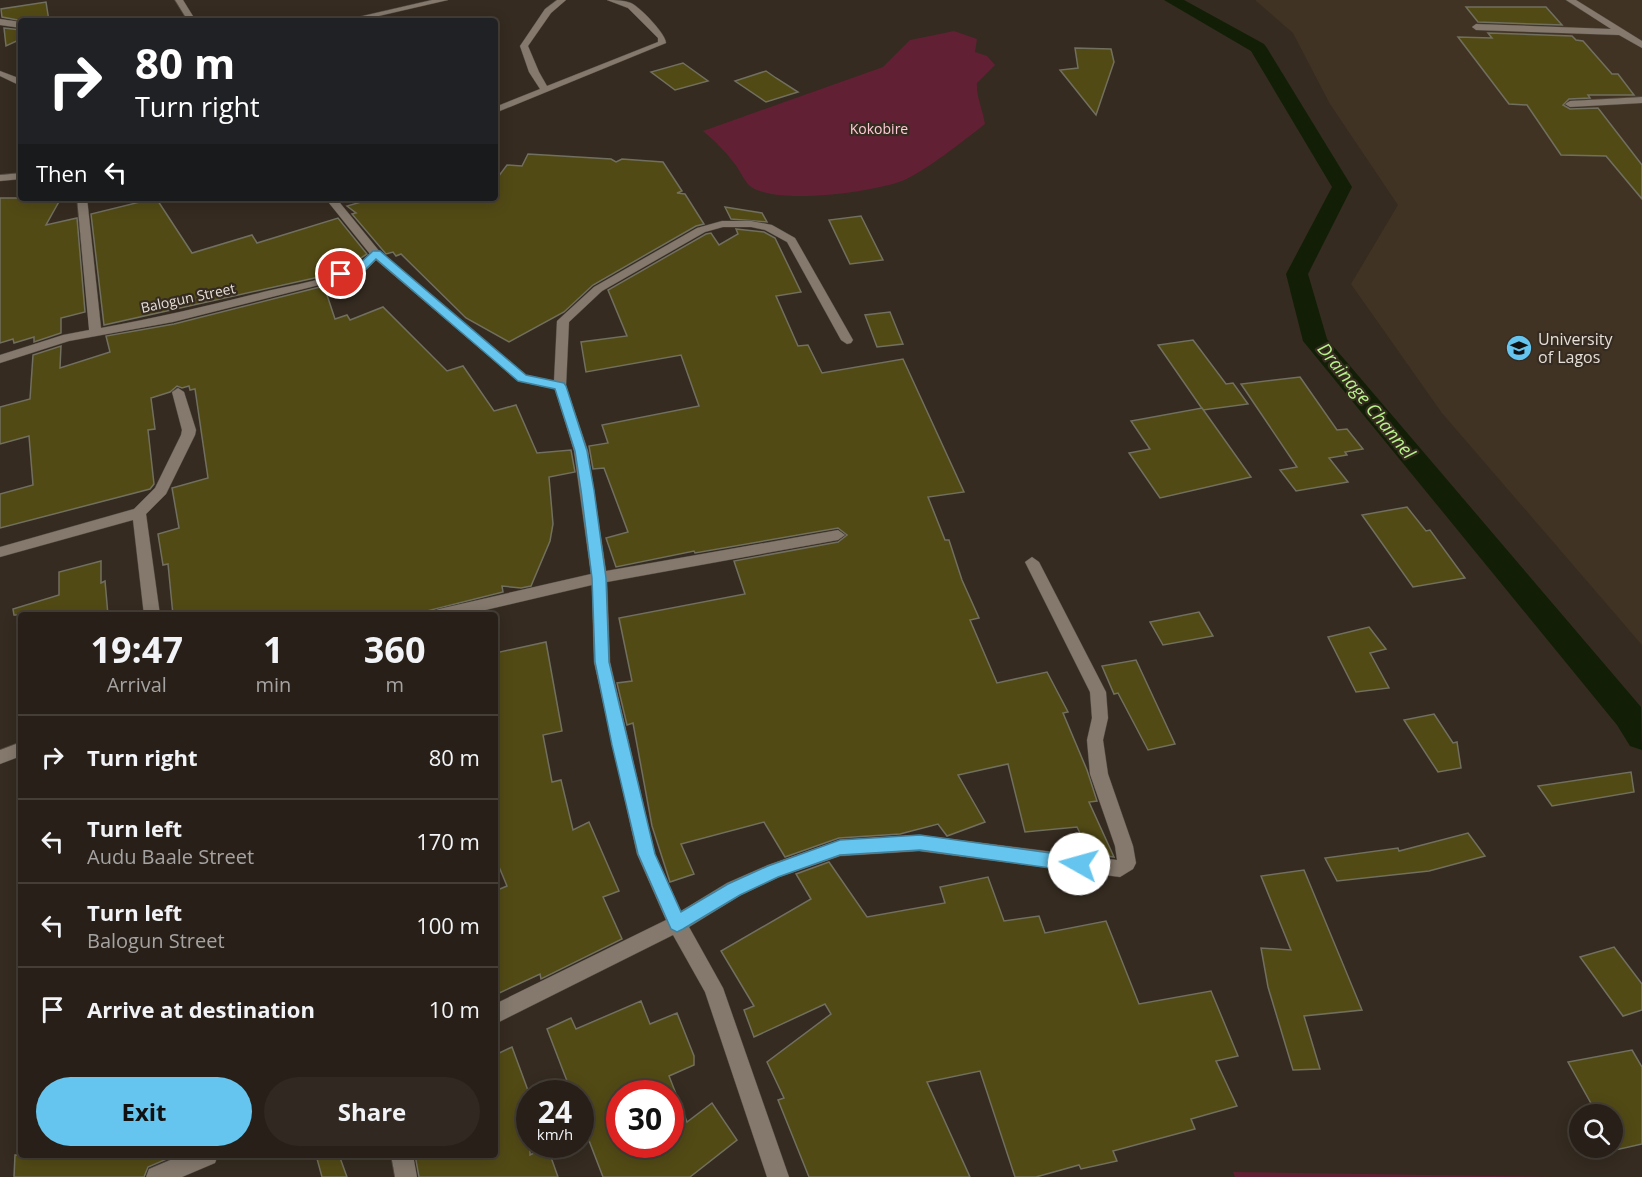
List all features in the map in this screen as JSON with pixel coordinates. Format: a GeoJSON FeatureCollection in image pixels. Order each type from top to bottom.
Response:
{"type":"FeatureCollection","features":[{"type":"Feature","properties":{"kind":"street"},"geometry":{"type":"LineString","coordinates":[[179,0],[190,18]]}},
{"type":"Feature","properties":{"kind":"street"},"geometry":{"type":"LineString","coordinates":[[354,18],[382,9],[444,0]]}},
{"type":"Feature","properties":{"kind":"street"},"geometry":{"type":"LineString","coordinates":[[545,89],[534,72],[524,46],[548,11],[562,0]]}},
{"type":"Feature","properties":{"kind":"street"},"geometry":{"type":"LineString","coordinates":[[498,109],[662,43],[662,37],[631,6],[612,0]]}},
{"type":"Feature","properties":{"kind":"street"},"geometry":{"type":"LineString","coordinates":[[1570,0],[1642,45]]}},
{"type":"Feature","properties":{"kind":"street"},"geometry":{"type":"LineString","coordinates":[[0,22],[18,25]]}},
{"type":"Feature","properties":{"kind":"street"},"geometry":{"type":"LineString","coordinates":[[1476,27],[1621,32]]}},
{"type":"Feature","properties":{"kind":"street"},"geometry":{"type":"LineString","coordinates":[[1,72],[18,81]]}},
{"type":"Feature","properties":{"kind":"street"},"geometry":{"type":"LineString","coordinates":[[1570,104],[1642,100]]}},
{"type":"Feature","properties":{"kind":"street"},"geometry":{"type":"LineString","coordinates":[[0,178],[18,176]]}},
{"type":"Feature","properties":{"kind":"street"},"geometry":{"type":"LineString","coordinates":[[82,201],[95,332]]}},
{"type":"Feature","properties":{"kind":"street"},"geometry":{"type":"LineString","coordinates":[[332,201],[376,254],[522,378],[560,386]]}},
{"type":"Feature","properties":{"kind":"street"},"geometry":{"type":"LineString","coordinates":[[778,1177],[714,988],[677,924],[646,854],[602,662],[599,578],[581,451],[560,386],[563,321],[598,289],[685,237],[722,224],[750,224],[768,227],[791,240],[847,340]]}},
{"type":"Feature","properties":{"kind":"street","name":"Balogun Street"},"geometry":{"type":"LineString","coordinates":[[0,359],[95,332],[173,318],[284,291],[363,267],[376,254]]}},
{"type":"Feature","properties":{"kind":"street"},"geometry":{"type":"LineString","coordinates":[[0,552],[139,513],[160,490],[188,435],[189,430],[178,392]]}},
{"type":"Feature","properties":{"kind":"street"},"geometry":{"type":"LineString","coordinates":[[139,513],[153,612]]}},
{"type":"Feature","properties":{"kind":"street"},"geometry":{"type":"LineString","coordinates":[[452,612],[599,578],[838,535]]}},
{"type":"Feature","properties":{"kind":"street"},"geometry":{"type":"LineString","coordinates":[[498,1013],[677,924],[734,889],[764,875],[840,848],[920,843],[1120,869],[1127,863],[1124,846],[1099,774],[1095,740],[1100,718],[1098,692],[1032,562]]}},
{"type":"Feature","properties":{"kind":"street"},"geometry":{"type":"LineString","coordinates":[[0,757],[18,750]]}},
{"type":"Feature","properties":{"kind":"street"},"geometry":{"type":"LineString","coordinates":[[158,1177],[200,1158]]}},
{"type":"Feature","properties":{"kind":"street"},"geometry":{"type":"LineString","coordinates":[[403,1158],[406,1177]]}},
{"type":"Feature","properties":{"kind":"shaded area","name":"University of Lagos"},"geometry":{"type":"Polygon","coordinates":[[[1255,0],[1642,0],[1642,645],[1442,413],[1351,284],[1398,205],[1330,104],[1293,33],[1255,0]]]}},
{"type":"Feature","properties":{"kind":"green space","name":"Kokobire"},"geometry":{"type":"Polygon","coordinates":[[[954,31],[977,39],[975,52],[987,56],[995,65],[977,83],[985,124],[956,147],[902,181],[848,193],[825,195],[780,195],[763,192],[748,184],[729,157],[703,131],[883,67],[910,40],[954,31]]]}},
{"type":"Feature","properties":{"kind":"green space"},"geometry":{"type":"Polygon","coordinates":[[[1233,1172],[1554,1177],[1235,1177],[1233,1172]]]}},
{"type":"Feature","properties":{"kind":"building"},"geometry":{"type":"Polygon","coordinates":[[[46,2],[49,18],[18,18],[18,20],[2,17],[1,9],[46,2]]]}},
{"type":"Feature","properties":{"kind":"building"},"geometry":{"type":"Polygon","coordinates":[[[1466,7],[1546,7],[1562,25],[1478,22],[1466,7]]]}},
{"type":"Feature","properties":{"kind":"building"},"geometry":{"type":"Polygon","coordinates":[[[4,28],[18,30],[18,40],[6,46],[4,28]]]}},
{"type":"Feature","properties":{"kind":"building"},"geometry":{"type":"Polygon","coordinates":[[[1488,33],[1572,36],[1576,40],[1583,41],[1612,74],[1618,74],[1634,95],[1588,95],[1590,98],[1569,99],[1563,105],[1570,109],[1598,108],[1642,165],[1642,199],[1606,156],[1561,155],[1527,105],[1509,104],[1458,37],[1492,38],[1488,33]]]}},
{"type":"Feature","properties":{"kind":"building"},"geometry":{"type":"Polygon","coordinates":[[[1075,48],[1111,49],[1114,62],[1096,115],[1060,70],[1078,68],[1075,48]]]}},
{"type":"Feature","properties":{"kind":"building"},"geometry":{"type":"Polygon","coordinates":[[[683,63],[708,81],[675,90],[651,72],[683,63]]]}},
{"type":"Feature","properties":{"kind":"building"},"geometry":{"type":"Polygon","coordinates":[[[766,71],[798,92],[766,102],[735,81],[766,71]]]}},
{"type":"Feature","properties":{"kind":"building"},"geometry":{"type":"Polygon","coordinates":[[[528,154],[611,159],[616,162],[622,159],[663,162],[682,191],[677,193],[685,194],[704,224],[696,226],[593,285],[564,312],[509,342],[466,318],[401,254],[396,256],[393,252],[386,254],[352,214],[356,213],[347,206],[364,201],[498,201],[498,177],[507,165],[522,166],[528,154]]]}},
{"type":"Feature","properties":{"kind":"building"},"geometry":{"type":"Polygon","coordinates":[[[0,198],[18,198],[18,201],[59,201],[46,225],[77,218],[85,312],[61,318],[61,333],[34,342],[34,337],[14,343],[13,339],[0,343],[0,198]]]}},
{"type":"Feature","properties":{"kind":"building"},"geometry":{"type":"Polygon","coordinates":[[[144,201],[158,201],[192,253],[252,235],[257,243],[338,218],[367,254],[347,267],[319,277],[104,325],[91,214],[144,201]]]}},
{"type":"Feature","properties":{"kind":"building"},"geometry":{"type":"Polygon","coordinates":[[[725,207],[762,213],[767,222],[731,219],[725,207]]]}},
{"type":"Feature","properties":{"kind":"building"},"geometry":{"type":"Polygon","coordinates":[[[861,216],[883,260],[850,264],[829,220],[861,216]]]}},
{"type":"Feature","properties":{"kind":"building"},"geometry":{"type":"Polygon","coordinates":[[[736,229],[764,232],[775,238],[801,292],[776,296],[798,346],[808,345],[822,373],[903,359],[964,492],[928,497],[945,540],[949,540],[962,580],[979,618],[970,620],[997,683],[1047,672],[1068,712],[1063,713],[1087,770],[1097,801],[1089,802],[1114,857],[1090,854],[1077,827],[1025,832],[1008,764],[958,775],[985,822],[947,836],[938,824],[900,834],[839,838],[785,857],[764,822],[681,844],[694,874],[670,882],[652,826],[633,723],[627,725],[617,683],[632,681],[619,618],[745,594],[734,561],[838,542],[847,535],[838,528],[695,553],[694,551],[616,567],[606,538],[628,532],[604,468],[593,469],[589,446],[608,443],[602,425],[699,406],[681,355],[586,372],[581,342],[627,336],[608,290],[706,234],[711,233],[719,245],[738,234],[736,229]]]}},
{"type":"Feature","properties":{"kind":"building"},"geometry":{"type":"Polygon","coordinates":[[[324,286],[335,319],[347,315],[350,320],[383,307],[447,371],[463,366],[494,411],[516,405],[537,453],[571,450],[575,472],[549,477],[553,524],[550,541],[531,586],[521,588],[502,586],[503,592],[423,612],[173,612],[168,564],[163,565],[158,534],[179,528],[172,488],[208,478],[195,389],[190,390],[189,386],[182,388],[177,386],[170,392],[151,398],[155,429],[148,430],[154,484],[150,489],[0,528],[0,494],[33,485],[29,436],[0,444],[0,407],[30,399],[33,355],[61,346],[60,368],[110,352],[106,336],[174,324],[324,286]]]}},
{"type":"Feature","properties":{"kind":"building"},"geometry":{"type":"Polygon","coordinates":[[[890,312],[903,344],[877,347],[865,315],[890,312]]]}},
{"type":"Feature","properties":{"kind":"building"},"geometry":{"type":"Polygon","coordinates":[[[1193,340],[1226,384],[1233,383],[1248,404],[1203,410],[1158,345],[1193,340]]]}},
{"type":"Feature","properties":{"kind":"building"},"geometry":{"type":"Polygon","coordinates":[[[1300,377],[1337,430],[1347,429],[1363,449],[1329,458],[1348,482],[1296,491],[1280,470],[1297,467],[1241,384],[1300,377]]]}},
{"type":"Feature","properties":{"kind":"building"},"geometry":{"type":"Polygon","coordinates":[[[1202,408],[1251,477],[1160,498],[1129,453],[1150,449],[1131,421],[1202,408]]]}},
{"type":"Feature","properties":{"kind":"building"},"geometry":{"type":"Polygon","coordinates":[[[1407,507],[1426,531],[1430,530],[1465,578],[1413,587],[1362,515],[1407,507]]]}},
{"type":"Feature","properties":{"kind":"building"},"geometry":{"type":"Polygon","coordinates":[[[101,561],[101,583],[105,581],[108,612],[18,612],[18,615],[14,615],[13,609],[59,595],[59,572],[101,561]]]}},
{"type":"Feature","properties":{"kind":"building"},"geometry":{"type":"Polygon","coordinates":[[[1199,612],[1213,636],[1163,645],[1150,622],[1199,612]]]}},
{"type":"Feature","properties":{"kind":"building"},"geometry":{"type":"Polygon","coordinates":[[[1369,627],[1386,649],[1370,653],[1389,688],[1356,692],[1328,637],[1369,627]]]}},
{"type":"Feature","properties":{"kind":"building"},"geometry":{"type":"Polygon","coordinates":[[[546,642],[562,731],[543,735],[552,782],[561,780],[573,830],[589,822],[619,891],[603,897],[622,939],[541,979],[540,974],[498,994],[498,890],[507,886],[498,864],[498,652],[546,642]]]}},
{"type":"Feature","properties":{"kind":"building"},"geometry":{"type":"Polygon","coordinates":[[[1136,660],[1175,744],[1148,750],[1118,693],[1114,694],[1102,666],[1136,660]]]}},
{"type":"Feature","properties":{"kind":"building"},"geometry":{"type":"Polygon","coordinates":[[[1434,714],[1453,743],[1457,742],[1461,768],[1438,772],[1404,720],[1434,714]]]}},
{"type":"Feature","properties":{"kind":"building"},"geometry":{"type":"Polygon","coordinates":[[[1631,772],[1634,792],[1552,806],[1538,786],[1631,772]]]}},
{"type":"Feature","properties":{"kind":"building"},"geometry":{"type":"Polygon","coordinates":[[[1468,833],[1485,856],[1429,871],[1337,881],[1325,858],[1398,848],[1399,851],[1468,833]]]}},
{"type":"Feature","properties":{"kind":"building"},"geometry":{"type":"Polygon","coordinates":[[[829,862],[867,917],[945,903],[940,887],[988,877],[1004,921],[1039,916],[1045,933],[1106,921],[1139,1004],[1211,991],[1238,1056],[1216,1061],[1237,1106],[1191,1119],[1195,1129],[1113,1151],[1117,1161],[1081,1169],[1079,1165],[1036,1177],[1015,1177],[980,1071],[927,1082],[970,1177],[809,1177],[778,1100],[784,1098],[767,1062],[831,1014],[825,1004],[754,1037],[744,1010],[754,1006],[721,951],[811,899],[796,874],[829,862]]]}},
{"type":"Feature","properties":{"kind":"building"},"geometry":{"type":"Polygon","coordinates":[[[1304,870],[1362,1010],[1304,1016],[1320,1069],[1293,1070],[1268,987],[1261,948],[1291,950],[1261,876],[1304,870]]]}},
{"type":"Feature","properties":{"kind":"building"},"geometry":{"type":"Polygon","coordinates":[[[1614,947],[1642,984],[1642,1010],[1623,1016],[1580,957],[1614,947]]]}},
{"type":"Feature","properties":{"kind":"building"},"geometry":{"type":"Polygon","coordinates":[[[641,1001],[650,1024],[677,1013],[694,1056],[694,1065],[669,1076],[671,1080],[606,1080],[606,1158],[684,1158],[684,1114],[687,1122],[712,1103],[737,1140],[690,1177],[603,1177],[594,1154],[594,1080],[567,1080],[547,1029],[571,1018],[576,1029],[641,1001]]]}},
{"type":"Feature","properties":{"kind":"building"},"geometry":{"type":"Polygon","coordinates":[[[512,1047],[524,1080],[516,1080],[516,1158],[551,1158],[558,1177],[419,1177],[416,1158],[498,1158],[498,1054],[512,1047]]]}},
{"type":"Feature","properties":{"kind":"building"},"geometry":{"type":"Polygon","coordinates":[[[1632,1050],[1642,1067],[1642,1144],[1623,1148],[1623,1104],[1591,1104],[1568,1062],[1632,1050]]]}},
{"type":"Feature","properties":{"kind":"building"},"geometry":{"type":"Polygon","coordinates":[[[15,1155],[18,1155],[18,1158],[169,1158],[148,1167],[144,1177],[14,1177],[15,1155]]]}},
{"type":"Feature","properties":{"kind":"building"},"geometry":{"type":"Polygon","coordinates":[[[317,1158],[340,1158],[347,1177],[322,1177],[317,1158]]]}},
{"type":"Feature","properties":{"kind":"waterway","name":"Drainage Channel"},"geometry":{"type":"LineString","coordinates":[[1172,0],[1258,48],[1342,187],[1297,274],[1315,341],[1629,716],[1642,736]]}},
{"type":"Feature","properties":{"kind":"place","name":"University of Lagos"},"geometry":{"type":"Point","coordinates":[1519,348]}},
{"type":"Feature","properties":{"kind":"route"},"geometry":{"type":"LineString","coordinates":[[341,274],[363,267],[376,254],[522,378],[560,386],[581,451],[599,578],[602,662],[620,745],[646,854],[677,924],[734,889],[774,871],[840,848],[920,843],[1079,864]]}}]}
